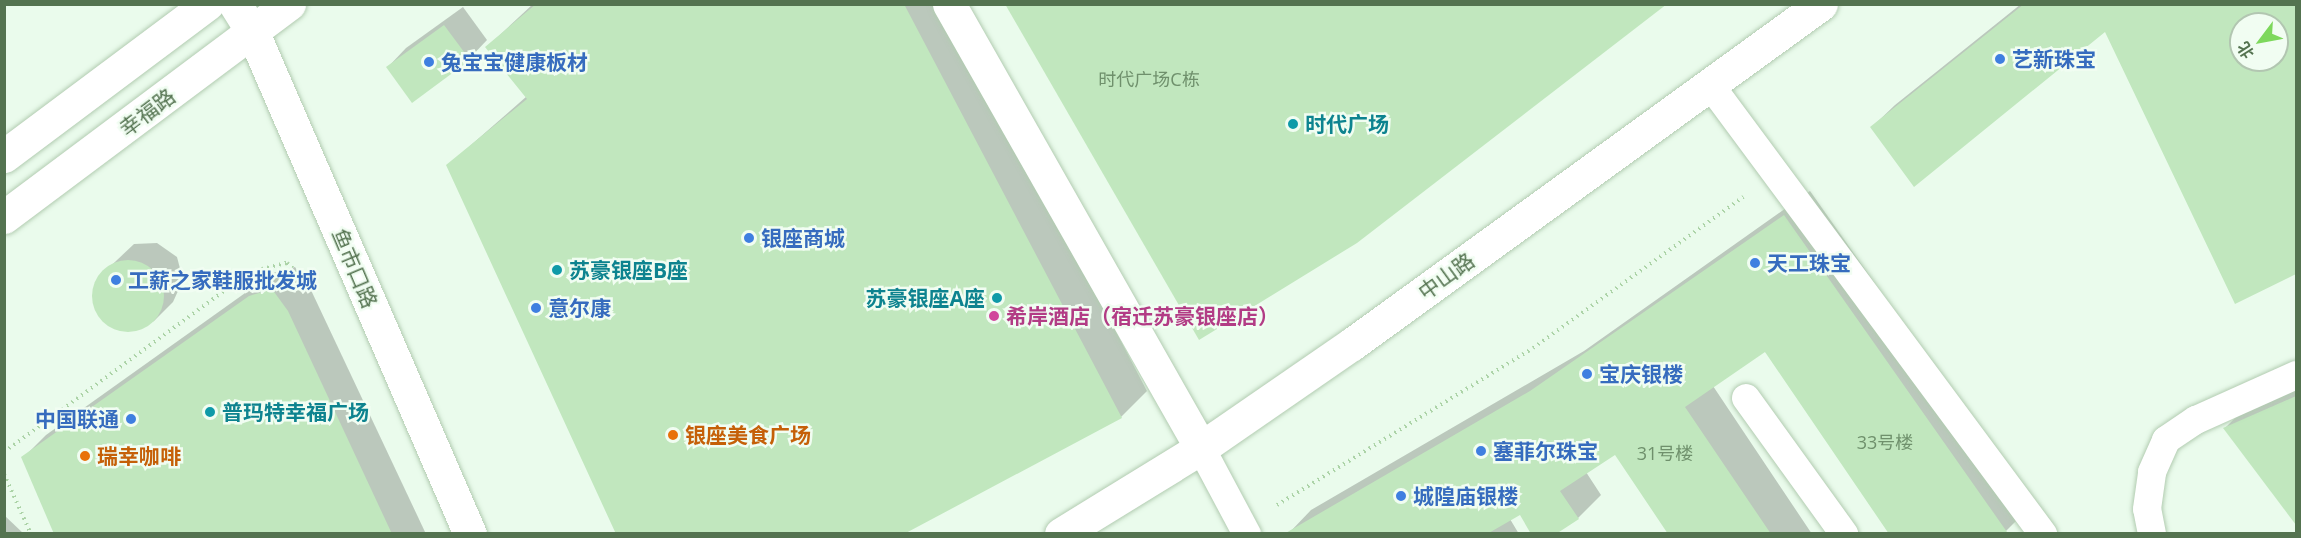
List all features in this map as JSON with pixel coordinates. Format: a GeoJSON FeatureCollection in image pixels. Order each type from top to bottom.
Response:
{"type":"FeatureCollection","features":[{"type":"Feature","properties":{"kind":"street"},"geometry":{"type":"LineString","coordinates":[[4,156],[207,4]]}},
{"type":"Feature","properties":{"kind":"street","name":"鱼市口路"},"geometry":{"type":"LineString","coordinates":[[235,4],[253,33],[470,534]]}},
{"type":"Feature","properties":{"kind":"street","name":"幸福路"},"geometry":{"type":"LineString","coordinates":[[4,217],[289,4]]}},
{"type":"Feature","properties":{"kind":"street"},"geometry":{"type":"LineString","coordinates":[[949,4],[1201,448]]}},
{"type":"Feature","properties":{"kind":"street","name":"中山路"},"geometry":{"type":"LineString","coordinates":[[1061,534],[1201,448],[1711,86],[1821,4]]}},
{"type":"Feature","properties":{"kind":"lane"},"geometry":{"type":"LineString","coordinates":[[1711,86],[2043,534]]}},
{"type":"Feature","properties":{"kind":"lane"},"geometry":{"type":"LineString","coordinates":[[2152,534],[2147,509],[2152,472],[2166,440],[2196,420],[2296,375]]}},
{"type":"Feature","properties":{"kind":"lane"},"geometry":{"type":"LineString","coordinates":[[1746,398],[1844,534]]}},
{"type":"Feature","properties":{"kind":"lane"},"geometry":{"type":"LineString","coordinates":[[1201,448],[1245,530]]}},
{"type":"Feature","properties":{"kind":"path"},"geometry":{"type":"LineString","coordinates":[[1245,530],[1533,348],[1776,173]]}},
{"type":"Feature","properties":{"kind":"path"},"geometry":{"type":"LineString","coordinates":[[4,452],[250,272],[287,263],[311,283],[319,297]]}},
{"type":"Feature","properties":{"kind":"path"},"geometry":{"type":"LineString","coordinates":[[4,474],[31,534]]}},
{"type":"Feature","properties":{"kind":"building"},"geometry":{"type":"Polygon","coordinates":[[[536,4],[904,4],[1122,418],[904,534],[616,534],[446,165],[527,99],[485,47],[536,4]]]}},
{"type":"Feature","properties":{"kind":"building","name":"时代广场"},"geometry":{"type":"Polygon","coordinates":[[[1005,4],[1667,4],[1357,243],[1199,340],[1005,4]]]}},
{"type":"Feature","properties":{"kind":"building"},"geometry":{"type":"Polygon","coordinates":[[[2024,4],[2296,4],[2296,274],[2235,304],[2105,32],[1914,187],[1870,127],[2024,4]]]}},
{"type":"Feature","properties":{"kind":"building"},"geometry":{"type":"Polygon","coordinates":[[[444,25],[470,60],[412,103],[386,67],[444,25]]]}},
{"type":"Feature","properties":{"kind":"building"},"geometry":{"type":"Polygon","coordinates":[[[1784,215],[2007,532],[2004,534],[1889,534],[1765,352],[1685,407],[1771,534],[1668,534],[1615,455],[1560,491],[1579,519],[1556,534],[1531,534],[1520,515],[1487,534],[1284,534],[1530,391],[1784,215]]]}},
{"type":"Feature","properties":{"kind":"building"},"geometry":{"type":"Polygon","coordinates":[[[135,260],[154,270],[162,282],[164,296],[162,310],[154,322],[142,330],[121,332],[102,322],[94,310],[92,289],[102,270],[114,262],[135,260]]]}},
{"type":"Feature","properties":{"kind":"building","name":"普玛特幸福广场"},"geometry":{"type":"Polygon","coordinates":[[[272,289],[288,311],[392,534],[54,534],[21,457],[249,296],[272,289]]]}},
{"type":"Feature","properties":{"kind":"building"},"geometry":{"type":"Polygon","coordinates":[[[2296,396],[2296,525],[2223,428],[2296,396]]]}},
{"type":"Feature","properties":{"kind":"place","name":"艺新珠宝"},"geometry":{"type":"Point","coordinates":[2000,59]}},
{"type":"Feature","properties":{"kind":"place","name":"兔宝宝健康板材"},"geometry":{"type":"Point","coordinates":[429,62]}},
{"type":"Feature","properties":{"kind":"place","name":"时代广场"},"geometry":{"type":"Point","coordinates":[1293,124]}},
{"type":"Feature","properties":{"kind":"place","name":"银座商城"},"geometry":{"type":"Point","coordinates":[749,238]}},
{"type":"Feature","properties":{"kind":"place","name":"天工珠宝"},"geometry":{"type":"Point","coordinates":[1755,263]}},
{"type":"Feature","properties":{"kind":"place","name":"苏豪银座B座"},"geometry":{"type":"Point","coordinates":[557,270]}},
{"type":"Feature","properties":{"kind":"place","name":"工薪之家鞋服批发城"},"geometry":{"type":"Point","coordinates":[116,280]}},
{"type":"Feature","properties":{"kind":"place","name":"苏豪银座A座"},"geometry":{"type":"Point","coordinates":[997,298]}},
{"type":"Feature","properties":{"kind":"place","name":"意尔康"},"geometry":{"type":"Point","coordinates":[536,308]}},
{"type":"Feature","properties":{"kind":"place","name":"希岸酒店（宿迁苏豪银座店）"},"geometry":{"type":"Point","coordinates":[994,316]}},
{"type":"Feature","properties":{"kind":"place","name":"宝庆银楼"},"geometry":{"type":"Point","coordinates":[1587,374]}},
{"type":"Feature","properties":{"kind":"place","name":"普玛特幸福广场"},"geometry":{"type":"Point","coordinates":[210,412]}},
{"type":"Feature","properties":{"kind":"place","name":"中国联通"},"geometry":{"type":"Point","coordinates":[131,419]}},
{"type":"Feature","properties":{"kind":"place","name":"银座美食广场"},"geometry":{"type":"Point","coordinates":[673,435]}},
{"type":"Feature","properties":{"kind":"place","name":"塞菲尔珠宝"},"geometry":{"type":"Point","coordinates":[1481,451]}},
{"type":"Feature","properties":{"kind":"place","name":"瑞幸咖啡"},"geometry":{"type":"Point","coordinates":[85,456]}},
{"type":"Feature","properties":{"kind":"place","name":"城隍庙银楼"},"geometry":{"type":"Point","coordinates":[1401,496]}}]}
